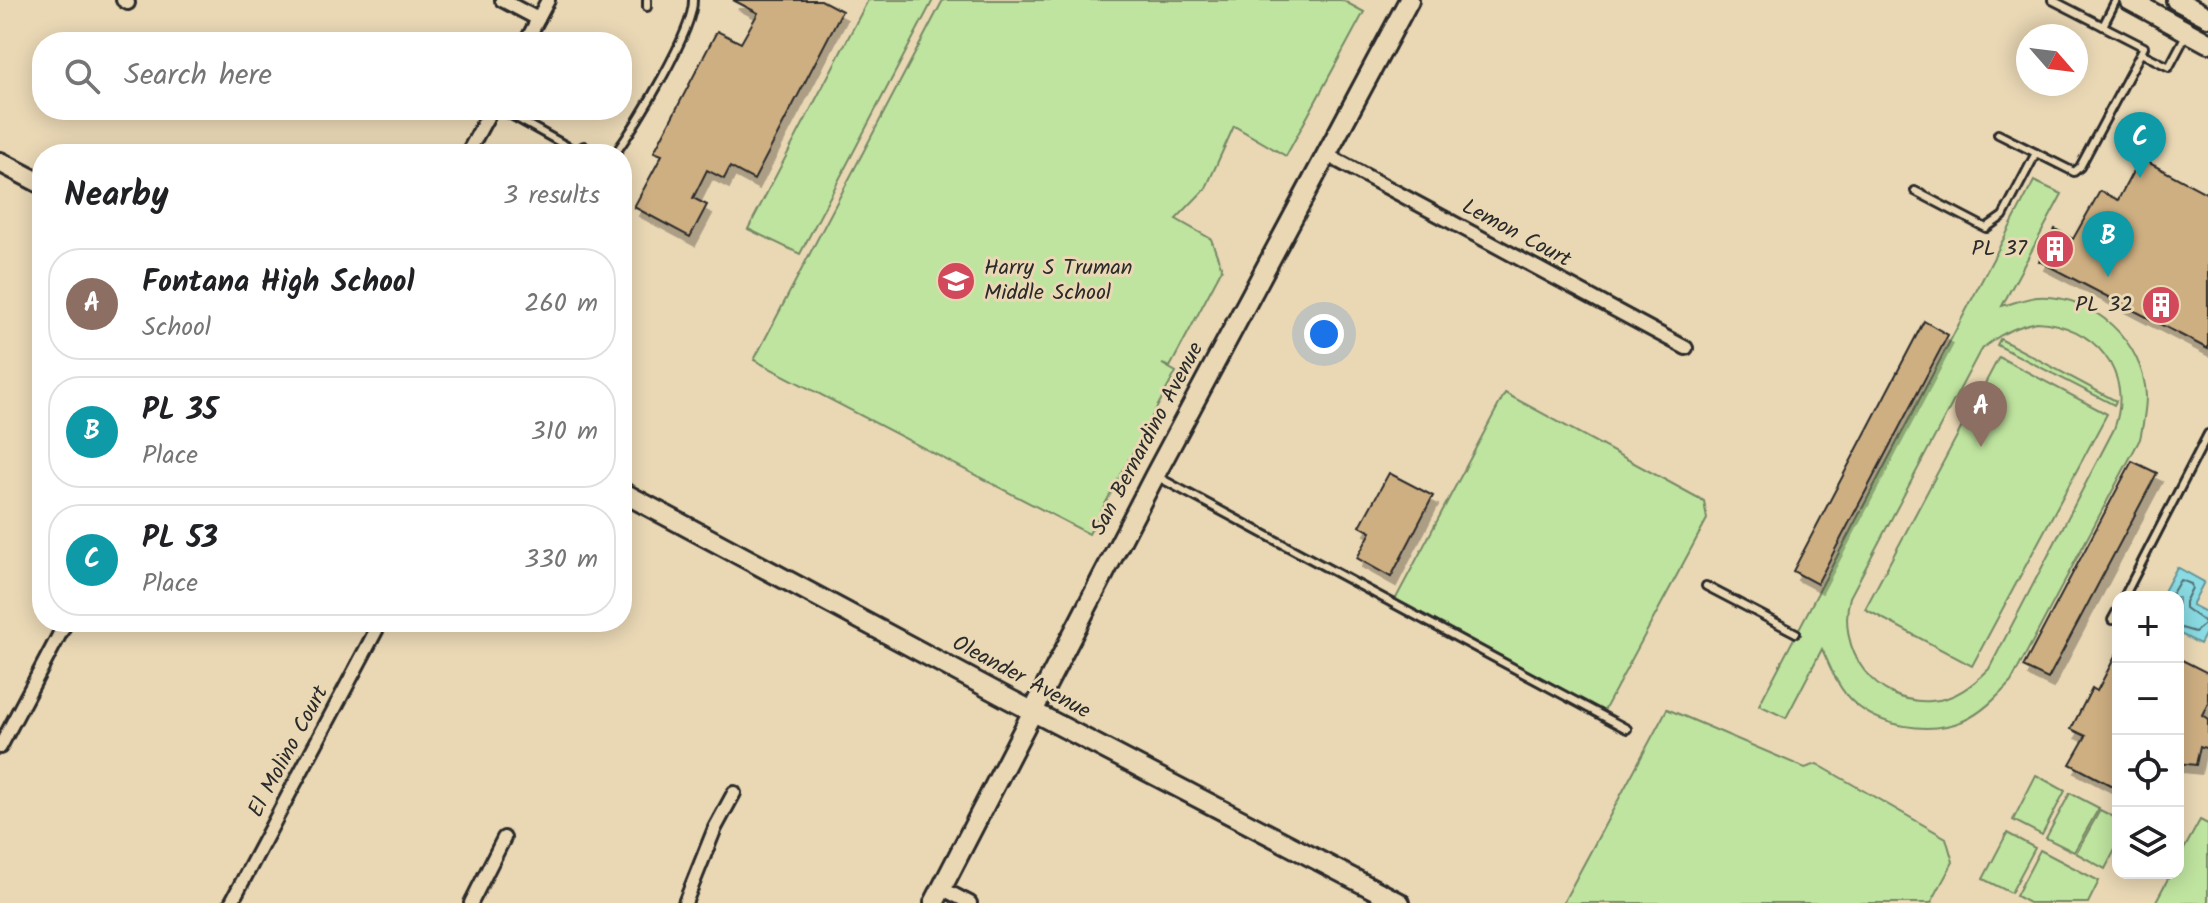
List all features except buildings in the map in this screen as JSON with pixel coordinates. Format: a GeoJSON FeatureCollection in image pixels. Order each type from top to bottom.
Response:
{"type":"FeatureCollection","features":[{"type":"Feature","properties":{"kind":"main road","name":"San Bernardino Avenue"},"geometry":{"type":"LineString","coordinates":[[938,896],[1155,475],[1409,0]]}},
{"type":"Feature","properties":{"kind":"main road"},"geometry":{"type":"LineString","coordinates":[[2129,0],[2208,43]]}},
{"type":"Feature","properties":{"kind":"main road"},"geometry":{"type":"LineString","coordinates":[[2176,0],[2208,17]]}},
{"type":"Feature","properties":{"kind":"main road"},"geometry":{"type":"LineString","coordinates":[[0,162],[32,179]]}},
{"type":"Feature","properties":{"kind":"main road","name":"Oleander Avenue"},"geometry":{"type":"LineString","coordinates":[[632,497],[1400,903]]}},
{"type":"Feature","properties":{"kind":"street"},"geometry":{"type":"LineString","coordinates":[[502,0],[538,19]]}},
{"type":"Feature","properties":{"kind":"street"},"geometry":{"type":"LineString","coordinates":[[531,32],[548,0]]}},
{"type":"Feature","properties":{"kind":"street"},"geometry":{"type":"LineString","coordinates":[[472,144],[486,120]]}},
{"type":"Feature","properties":{"kind":"street","name":"Lemon Court"},"geometry":{"type":"LineString","coordinates":[[1327,155],[1686,348]]}},
{"type":"Feature","properties":{"kind":"street"},"geometry":{"type":"LineString","coordinates":[[0,747],[61,632]]}},
{"type":"Feature","properties":{"kind":"street","name":"El Molino Court"},"geometry":{"type":"LineString","coordinates":[[231,903],[375,632]]}},
{"type":"Feature","properties":{"kind":"street"},"geometry":{"type":"LineString","coordinates":[[685,903],[715,828],[734,793]]}},
{"type":"Feature","properties":{"kind":"street"},"geometry":{"type":"LineString","coordinates":[[473,902],[504,838]]}},
{"type":"Feature","properties":{"kind":"street"},"geometry":{"type":"LineString","coordinates":[[938,896],[970,903]]}},
{"type":"Feature","properties":{"kind":"lane"},"geometry":{"type":"LineString","coordinates":[[622,144],[644,112],[680,40],[694,8],[693,0]]}},
{"type":"Feature","properties":{"kind":"lane"},"geometry":{"type":"LineString","coordinates":[[1998,134],[2074,172],[2080,167],[2144,47],[2052,0]]}},
{"type":"Feature","properties":{"kind":"lane"},"geometry":{"type":"LineString","coordinates":[[2103,26],[2116,0]]}},
{"type":"Feature","properties":{"kind":"lane"},"geometry":{"type":"LineString","coordinates":[[2141,53],[2169,67],[2188,32]]}},
{"type":"Feature","properties":{"kind":"lane"},"geometry":{"type":"LineString","coordinates":[[520,120],[563,144]]}},
{"type":"Feature","properties":{"kind":"lane"},"geometry":{"type":"LineString","coordinates":[[1915,191],[1986,228],[2003,216],[2036,153]]}},
{"type":"Feature","properties":{"kind":"lane"},"geometry":{"type":"LineString","coordinates":[[2127,591],[2208,434]]}},
{"type":"Feature","properties":{"kind":"lane"},"geometry":{"type":"LineString","coordinates":[[1155,475],[1627,729]]}},
{"type":"Feature","properties":{"kind":"lane"},"geometry":{"type":"LineString","coordinates":[[1706,586],[1796,633]]}},
{"type":"Feature","properties":{"kind":"green space"},"geometry":{"type":"Polygon","coordinates":[[[868,0],[933,0],[800,254],[748,229],[868,0]]]}},
{"type":"Feature","properties":{"kind":"green space","name":"Harry S Truman Middle School"},"geometry":{"type":"Polygon","coordinates":[[[943,0],[1342,0],[1364,12],[1286,156],[1234,126],[1206,188],[1176,219],[1211,239],[1222,269],[1170,367],[1162,364],[1176,372],[1089,534],[754,360],[943,0]]]}},
{"type":"Feature","properties":{"kind":"green space"},"geometry":{"type":"Polygon","coordinates":[[[2034,181],[2062,194],[2002,306],[2038,297],[2058,298],[2096,313],[2112,325],[2136,357],[2143,376],[2145,407],[2140,439],[2011,682],[1983,709],[1963,721],[1935,727],[1905,726],[1864,711],[1853,702],[1839,684],[1822,649],[1786,718],[1759,705],[2034,181]],[[2037,322],[2021,326],[1999,336],[1980,351],[1850,597],[1847,617],[1854,654],[1877,684],[1892,694],[1911,700],[1948,698],[1963,691],[1989,669],[2114,429],[2119,389],[2114,371],[2105,355],[2092,342],[2058,325],[2037,322]]]}},
{"type":"Feature","properties":{"kind":"green space"},"geometry":{"type":"Polygon","coordinates":[[[2000,339],[2116,401],[2114,405],[1997,345],[2000,339]]]}},
{"type":"Feature","properties":{"kind":"green space"},"geometry":{"type":"Polygon","coordinates":[[[1999,357],[2107,414],[1972,666],[1865,609],[1999,357]]]}},
{"type":"Feature","properties":{"kind":"green space"},"geometry":{"type":"Polygon","coordinates":[[[1505,393],[1704,501],[1707,519],[1604,711],[1395,600],[1505,393]]]}},
{"type":"Feature","properties":{"kind":"green space"},"geometry":{"type":"Polygon","coordinates":[[[1667,709],[1805,768],[1817,764],[1946,838],[1953,862],[1931,903],[1563,903],[1667,709]]]}},
{"type":"Feature","properties":{"kind":"green space"},"geometry":{"type":"Polygon","coordinates":[[[2036,775],[2065,791],[2042,835],[2013,820],[2036,775]]]}},
{"type":"Feature","properties":{"kind":"green space"},"geometry":{"type":"Polygon","coordinates":[[[2070,793],[2099,808],[2074,852],[2046,838],[2070,793]]]}},
{"type":"Feature","properties":{"kind":"green space"},"geometry":{"type":"Polygon","coordinates":[[[2100,810],[2112,816],[2112,856],[2105,869],[2076,853],[2100,810]]]}},
{"type":"Feature","properties":{"kind":"green space"},"geometry":{"type":"Polygon","coordinates":[[[2200,820],[2208,824],[2208,903],[2155,903],[2168,879],[2184,879],[2184,849],[2200,820]]]}},
{"type":"Feature","properties":{"kind":"green space"},"geometry":{"type":"Polygon","coordinates":[[[2007,833],[2035,848],[2011,893],[1983,879],[2007,833]]]}},
{"type":"Feature","properties":{"kind":"green space"},"geometry":{"type":"Polygon","coordinates":[[[2040,850],[2099,881],[2088,903],[2029,903],[2016,896],[2040,850]]]}},
{"type":"Feature","properties":{"kind":"water"},"geometry":{"type":"Polygon","coordinates":[[[2177,567],[2204,582],[2192,605],[2208,613],[2208,629],[2200,644],[2184,636],[2184,591],[2164,591],[2177,567]]]}},
{"type":"Feature","properties":{"kind":"place","name":"PL 53"},"geometry":{"type":"Point","coordinates":[2140,178]}},
{"type":"Feature","properties":{"kind":"place","name":"PL 37"},"geometry":{"type":"Point","coordinates":[2055,249]}},
{"type":"Feature","properties":{"kind":"place","name":"PL 35"},"geometry":{"type":"Point","coordinates":[2108,277]}},
{"type":"Feature","properties":{"kind":"place","name":"Harry S Truman Middle School"},"geometry":{"type":"Point","coordinates":[956,281]}},
{"type":"Feature","properties":{"kind":"place","name":"PL 32"},"geometry":{"type":"Point","coordinates":[2161,305]}},
{"type":"Feature","properties":{"kind":"place","name":"Fontana High School"},"geometry":{"type":"Point","coordinates":[1981,447]}}]}
